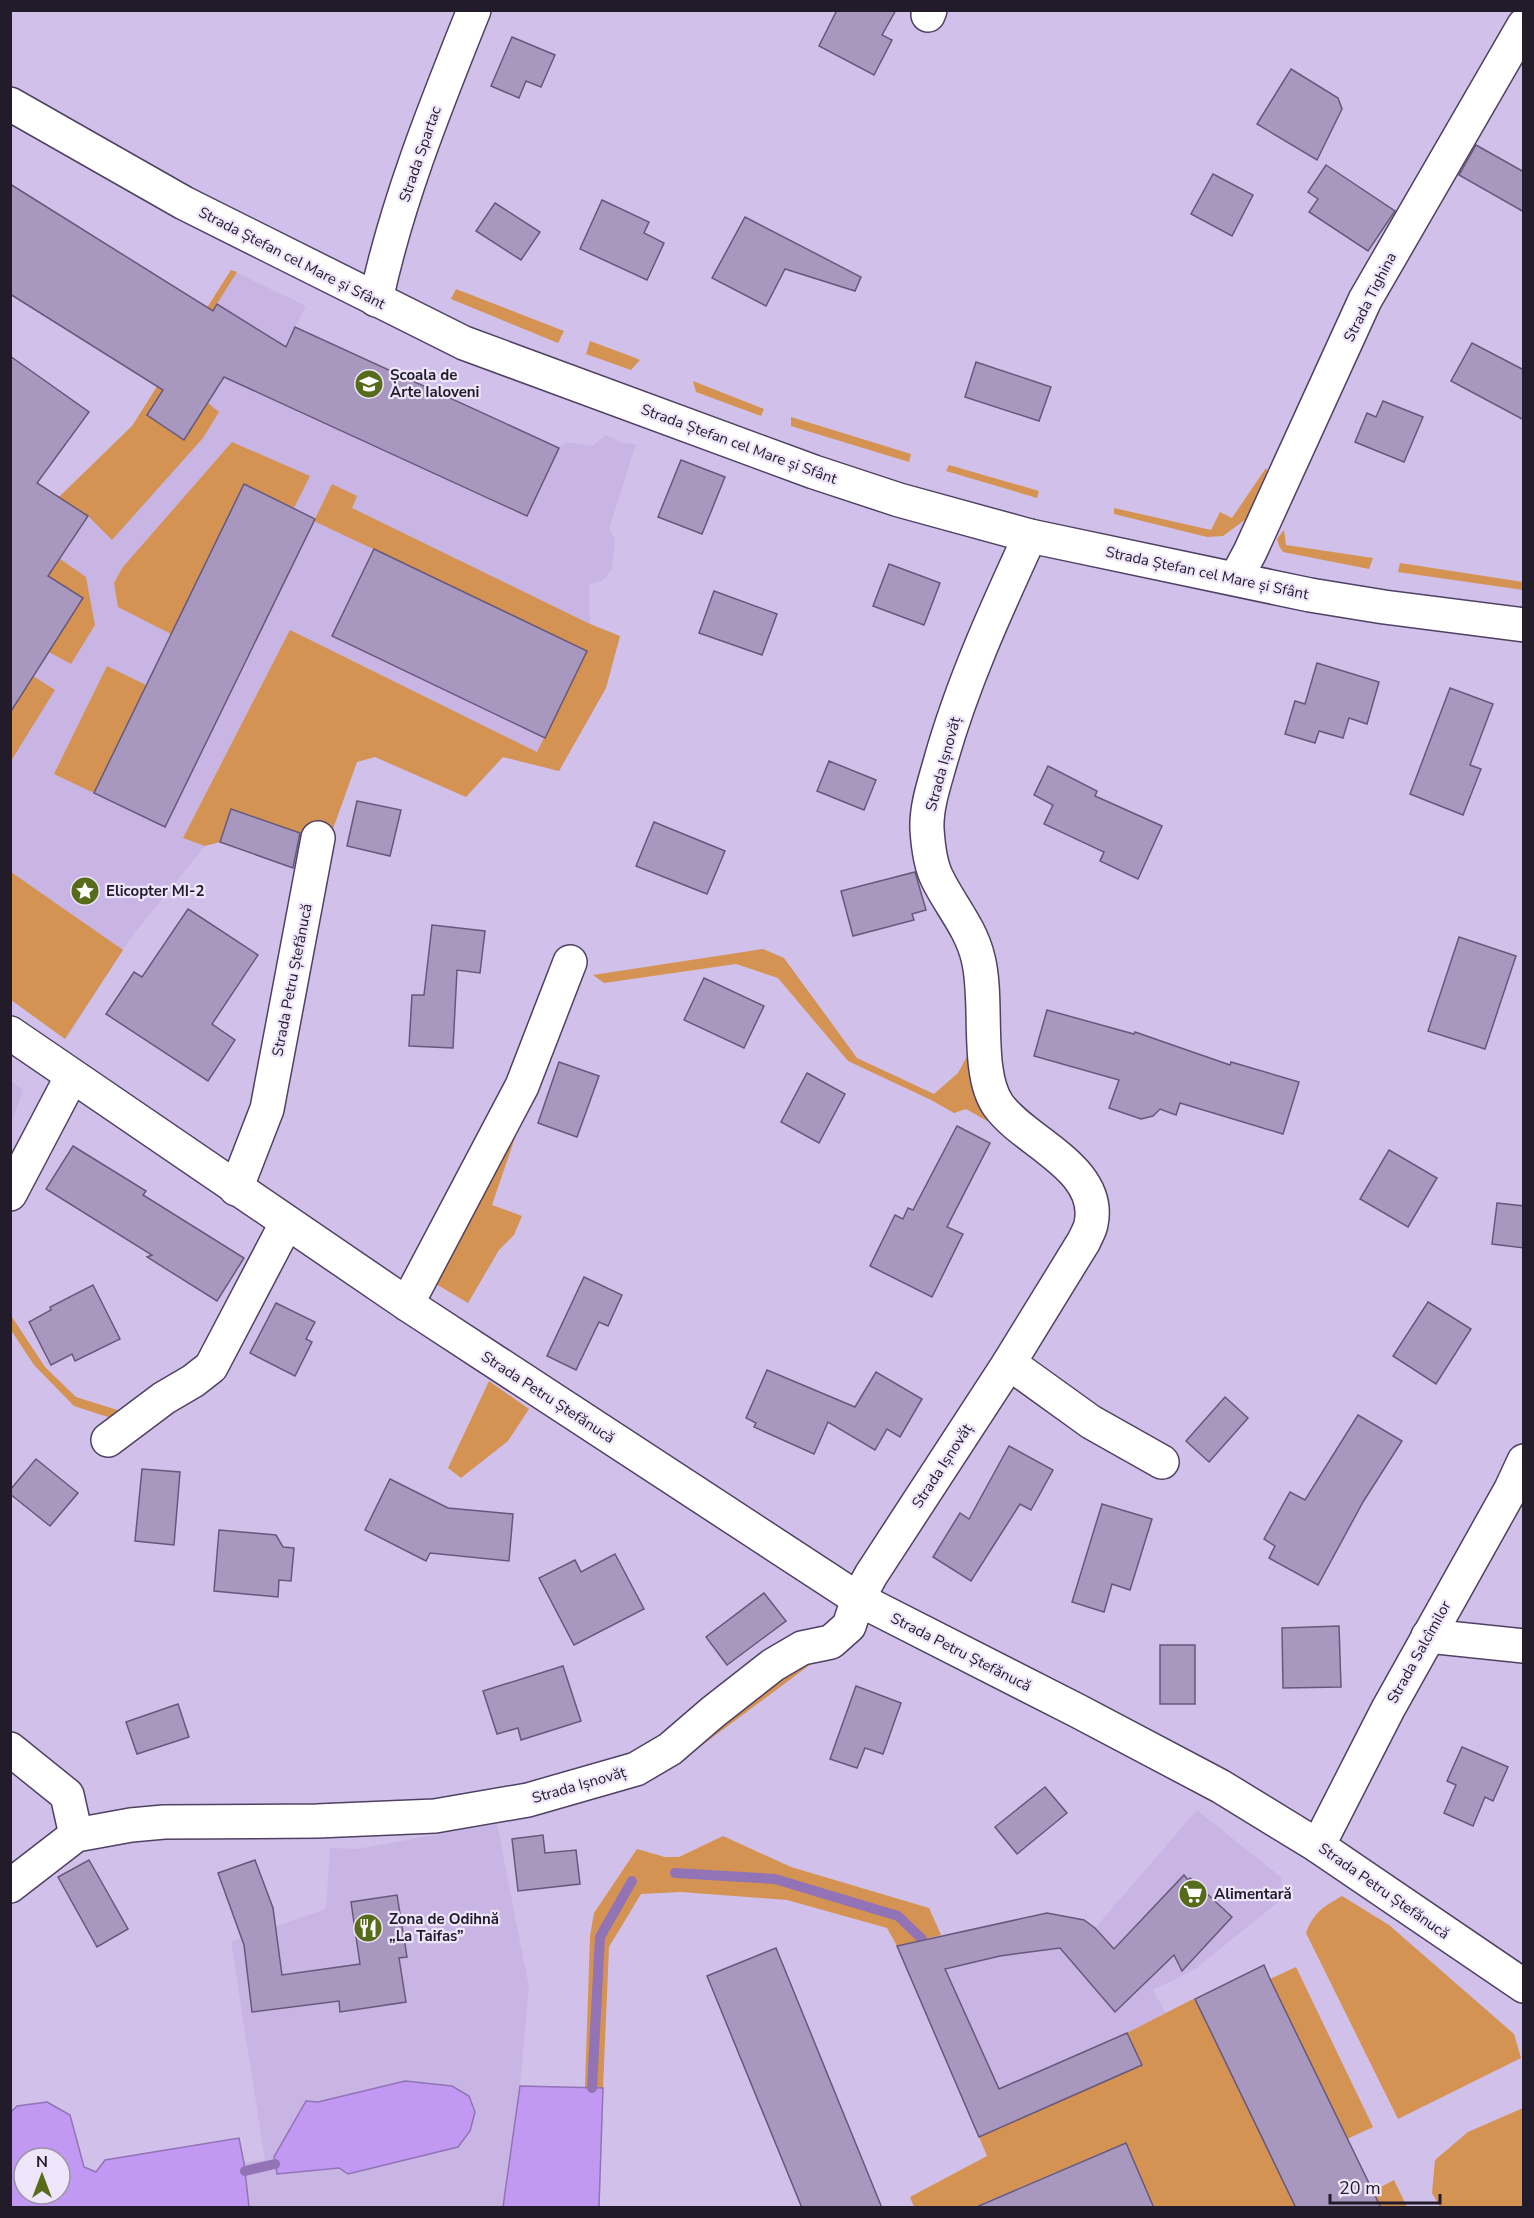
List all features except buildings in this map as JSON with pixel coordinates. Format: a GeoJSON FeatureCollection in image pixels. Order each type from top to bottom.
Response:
{"type":"FeatureCollection","features":[{"type":"Feature","properties":{"kind":"street","name":"Strada Spartac"},"geometry":{"type":"LineString","coordinates":[[376,300],[381,275],[408,185],[474,10]]}},
{"type":"Feature","properties":{"kind":"street","name":"Strada Tighina"},"geometry":{"type":"LineString","coordinates":[[1236,578],[1290,466],[1365,300],[1524,25]]}},
{"type":"Feature","properties":{"kind":"street","name":"Strada Ștefan cel Mare și Sfânt"},"geometry":{"type":"LineString","coordinates":[[10,104],[184,203],[464,344],[702,432],[899,500],[1030,536],[1310,595],[1524,625]]}},
{"type":"Feature","properties":{"kind":"street","name":"Strada Ișnovăț"},"geometry":{"type":"LineString","coordinates":[[10,1886],[76,1835],[131,1825],[164,1822],[317,1821],[435,1816],[528,1800],[636,1769],[670,1749],[773,1665],[802,1648],[831,1642],[849,1626],[858,1599],[1009,1363],[1084,1241],[1091,1224],[1091,1205],[1085,1188],[1071,1166],[1014,1122],[998,1104],[987,1079],[983,984],[978,957],[966,927],[936,877],[927,828],[933,790],[949,730],[988,628],[1030,536]]}},
{"type":"Feature","properties":{"kind":"street","name":"Strada Petru Ștefănucă"},"geometry":{"type":"LineString","coordinates":[[236,1189],[267,1109],[318,838]]}},
{"type":"Feature","properties":{"kind":"street"},"geometry":{"type":"LineString","coordinates":[[407,1305],[522,1086],[570,962]]}},
{"type":"Feature","properties":{"kind":"street","name":"Strada Petru Ștefănucă"},"geometry":{"type":"LineString","coordinates":[[10,1033],[407,1305],[858,1599],[1220,1786],[1318,1846],[1521,1980]]}},
{"type":"Feature","properties":{"kind":"street"},"geometry":{"type":"LineString","coordinates":[[10,1194],[72,1076]]}},
{"type":"Feature","properties":{"kind":"street"},"geometry":{"type":"LineString","coordinates":[[108,1440],[164,1398],[211,1367],[286,1224]]}},
{"type":"Feature","properties":{"kind":"street"},"geometry":{"type":"LineString","coordinates":[[1009,1363],[1091,1422],[1162,1461]]}},
{"type":"Feature","properties":{"kind":"street","name":"Strada Salcîmilor"},"geometry":{"type":"LineString","coordinates":[[1318,1846],[1428,1636],[1511,1489],[1524,1461]]}},
{"type":"Feature","properties":{"kind":"street"},"geometry":{"type":"LineString","coordinates":[[1428,1636],[1524,1646]]}},
{"type":"Feature","properties":{"kind":"street"},"geometry":{"type":"LineString","coordinates":[[10,1749],[67,1795],[76,1835]]}},
{"type":"Feature","properties":{"kind":"shaded area"},"geometry":{"type":"Polygon","coordinates":[[[231,270],[306,306],[295,327],[559,447],[566,442],[592,446],[606,435],[622,443],[636,444],[609,529],[615,539],[612,569],[603,580],[589,585],[590,624],[620,636],[606,688],[559,771],[503,757],[466,797],[375,757],[357,762],[329,840],[306,835],[295,868],[220,842],[205,846],[129,940],[68,1036],[11,994],[11,573],[59,497],[132,426],[231,270]]]}},
{"type":"Feature","properties":{"kind":"shaded area"},"geometry":{"type":"Polygon","coordinates":[[[231,270],[237,272],[147,415],[184,439],[208,403],[219,412],[203,438],[112,540],[88,516],[59,497],[132,426],[231,270]]]}},
{"type":"Feature","properties":{"kind":"shaded area"},"geometry":{"type":"Polygon","coordinates":[[[456,289],[564,331],[558,343],[451,299],[456,289]]]}},
{"type":"Feature","properties":{"kind":"shaded area"},"geometry":{"type":"Polygon","coordinates":[[[590,341],[640,360],[631,370],[586,354],[590,341]]]}},
{"type":"Feature","properties":{"kind":"shaded area"},"geometry":{"type":"Polygon","coordinates":[[[693,381],[764,409],[761,416],[696,392],[693,381]]]}},
{"type":"Feature","properties":{"kind":"shaded area"},"geometry":{"type":"Polygon","coordinates":[[[791,417],[911,454],[909,462],[791,426],[791,417]]]}},
{"type":"Feature","properties":{"kind":"shaded area"},"geometry":{"type":"Polygon","coordinates":[[[232,442],[310,476],[294,508],[244,484],[171,634],[118,607],[114,583],[123,567],[232,442]]]}},
{"type":"Feature","properties":{"kind":"shaded area"},"geometry":{"type":"Polygon","coordinates":[[[949,465],[1039,491],[1037,498],[946,471],[949,465]]]}},
{"type":"Feature","properties":{"kind":"shaded area"},"geometry":{"type":"Polygon","coordinates":[[[1266,468],[1270,480],[1250,516],[1223,536],[1207,537],[1114,514],[1114,508],[1211,530],[1220,512],[1232,518],[1266,468]]]}},
{"type":"Feature","properties":{"kind":"shaded area"},"geometry":{"type":"Polygon","coordinates":[[[332,484],[357,496],[352,508],[590,624],[620,636],[606,688],[559,771],[503,757],[466,797],[375,757],[357,762],[329,840],[306,835],[231,809],[220,842],[205,846],[183,838],[290,630],[537,752],[587,651],[314,521],[332,484]]]}},
{"type":"Feature","properties":{"kind":"shaded area"},"geometry":{"type":"Polygon","coordinates":[[[1284,530],[1286,545],[1373,558],[1369,569],[1283,552],[1277,539],[1284,530]]]}},
{"type":"Feature","properties":{"kind":"shaded area"},"geometry":{"type":"Polygon","coordinates":[[[25,550],[54,568],[60,559],[86,577],[95,625],[71,664],[49,652],[82,598],[11,573],[25,550]]]}},
{"type":"Feature","properties":{"kind":"shaded area"},"geometry":{"type":"Polygon","coordinates":[[[1400,563],[1523,582],[1523,590],[1398,572],[1400,563]]]}},
{"type":"Feature","properties":{"kind":"shaded area"},"geometry":{"type":"Polygon","coordinates":[[[107,666],[146,685],[94,793],[54,774],[107,666]]]}},
{"type":"Feature","properties":{"kind":"shaded area"},"geometry":{"type":"Polygon","coordinates":[[[33,676],[55,690],[11,761],[11,712],[33,676]]]}},
{"type":"Feature","properties":{"kind":"shaded area"},"geometry":{"type":"Polygon","coordinates":[[[11,872],[123,950],[65,1039],[11,1000],[11,872]]]}},
{"type":"Feature","properties":{"kind":"shaded area"},"geometry":{"type":"Polygon","coordinates":[[[763,949],[784,958],[857,1058],[934,1094],[958,1073],[971,1049],[996,1126],[966,1109],[954,1113],[848,1061],[778,978],[736,964],[604,983],[593,975],[763,949]]]}},
{"type":"Feature","properties":{"kind":"shaded area"},"geometry":{"type":"Polygon","coordinates":[[[11,1080],[23,1090],[11,1125],[11,1080]]]}},
{"type":"Feature","properties":{"kind":"shaded area"},"geometry":{"type":"Polygon","coordinates":[[[530,1094],[492,1205],[522,1216],[514,1235],[499,1250],[468,1303],[436,1284],[451,1258],[491,1164],[530,1094]]]}},
{"type":"Feature","properties":{"kind":"shaded area"},"geometry":{"type":"Polygon","coordinates":[[[10,1314],[45,1367],[76,1397],[127,1413],[100,1434],[108,1417],[74,1406],[34,1365],[11,1330],[10,1314]]]}},
{"type":"Feature","properties":{"kind":"shaded area"},"geometry":{"type":"Polygon","coordinates":[[[489,1381],[529,1409],[508,1441],[461,1478],[448,1468],[489,1381]]]}},
{"type":"Feature","properties":{"kind":"shaded area"},"geometry":{"type":"Polygon","coordinates":[[[828,1653],[823,1661],[811,1664],[674,1766],[717,1723],[780,1671],[828,1653]]]}},
{"type":"Feature","properties":{"kind":"shaded area"},"geometry":{"type":"Polygon","coordinates":[[[1197,1810],[1281,1877],[1282,1899],[1194,1970],[1153,1990],[1166,2013],[1128,2033],[1142,2065],[979,2137],[897,1946],[1047,1913],[1084,1920],[1095,1928],[1197,1810]]]}},
{"type":"Feature","properties":{"kind":"shaded area","name":"Zona de Odihnă „La Taifas”"},"geometry":{"type":"Polygon","coordinates":[[[497,1824],[529,1987],[520,2086],[503,2207],[249,2207],[244,2163],[265,2160],[231,1942],[326,1909],[330,1848],[357,1849],[497,1824]]]}},
{"type":"Feature","properties":{"kind":"shaded area"},"geometry":{"type":"Polygon","coordinates":[[[723,1836],[791,1867],[929,1908],[941,1935],[897,1946],[887,1928],[787,1900],[681,1892],[641,1894],[609,1947],[603,2088],[585,2087],[590,1936],[594,1913],[637,1849],[665,1857],[679,1857],[723,1836]]]}},
{"type":"Feature","properties":{"kind":"shaded area"},"geometry":{"type":"Polygon","coordinates":[[[1342,1896],[1389,1925],[1514,2034],[1521,2058],[1398,2119],[1306,1933],[1312,1920],[1320,1911],[1342,1896]]]}},
{"type":"Feature","properties":{"kind":"shaded area"},"geometry":{"type":"Polygon","coordinates":[[[1296,1967],[1373,2127],[1347,2139],[1270,1979],[1296,1967]]]}},
{"type":"Feature","properties":{"kind":"shaded area"},"geometry":{"type":"Polygon","coordinates":[[[1195,1998],[1296,2207],[1154,2207],[1125,2143],[974,2207],[914,2207],[910,2197],[987,2156],[979,2137],[1142,2065],[1127,2033],[1195,1998]]]}},
{"type":"Feature","properties":{"kind":"shaded area"},"geometry":{"type":"Polygon","coordinates":[[[405,2081],[452,2086],[469,2096],[475,2112],[470,2131],[458,2147],[348,2174],[339,2168],[277,2174],[274,2157],[306,2101],[318,2102],[405,2081]]]}},
{"type":"Feature","properties":{"kind":"shaded area"},"geometry":{"type":"Polygon","coordinates":[[[520,2086],[603,2088],[599,2207],[503,2207],[520,2086]]]}},
{"type":"Feature","properties":{"kind":"shaded area"},"geometry":{"type":"Polygon","coordinates":[[[47,2102],[70,2115],[84,2167],[96,2172],[105,2160],[239,2138],[249,2207],[11,2207],[11,2112],[17,2106],[47,2102]]]}},
{"type":"Feature","properties":{"kind":"shaded area"},"geometry":{"type":"Polygon","coordinates":[[[1523,2108],[1523,2207],[1440,2207],[1432,2193],[1435,2160],[1468,2132],[1523,2108]]]}},
{"type":"Feature","properties":{"kind":"shaded area"},"geometry":{"type":"Polygon","coordinates":[[[1394,2180],[1407,2207],[1381,2207],[1373,2191],[1394,2180]]]}},
{"type":"Feature","properties":{"kind":"waterway"},"geometry":{"type":"LineString","coordinates":[[675,1873],[775,1879],[898,1916],[922,1939]]}},
{"type":"Feature","properties":{"kind":"waterway"},"geometry":{"type":"LineString","coordinates":[[592,2088],[600,1937],[632,1881]]}},
{"type":"Feature","properties":{"kind":"waterway"},"geometry":{"type":"LineString","coordinates":[[245,2171],[275,2164]]}},
{"type":"Feature","properties":{"kind":"place","name":"Școala de Arte Ialoveni"},"geometry":{"type":"Point","coordinates":[369,384]}},
{"type":"Feature","properties":{"kind":"place","name":"Elicopter MI-2"},"geometry":{"type":"Point","coordinates":[85,891]}},
{"type":"Feature","properties":{"kind":"place","name":"Alimentară"},"geometry":{"type":"Point","coordinates":[1193,1894]}},
{"type":"Feature","properties":{"kind":"place","name":"Zona de Odihnă „La Taifas”"},"geometry":{"type":"Point","coordinates":[368,1928]}}]}
